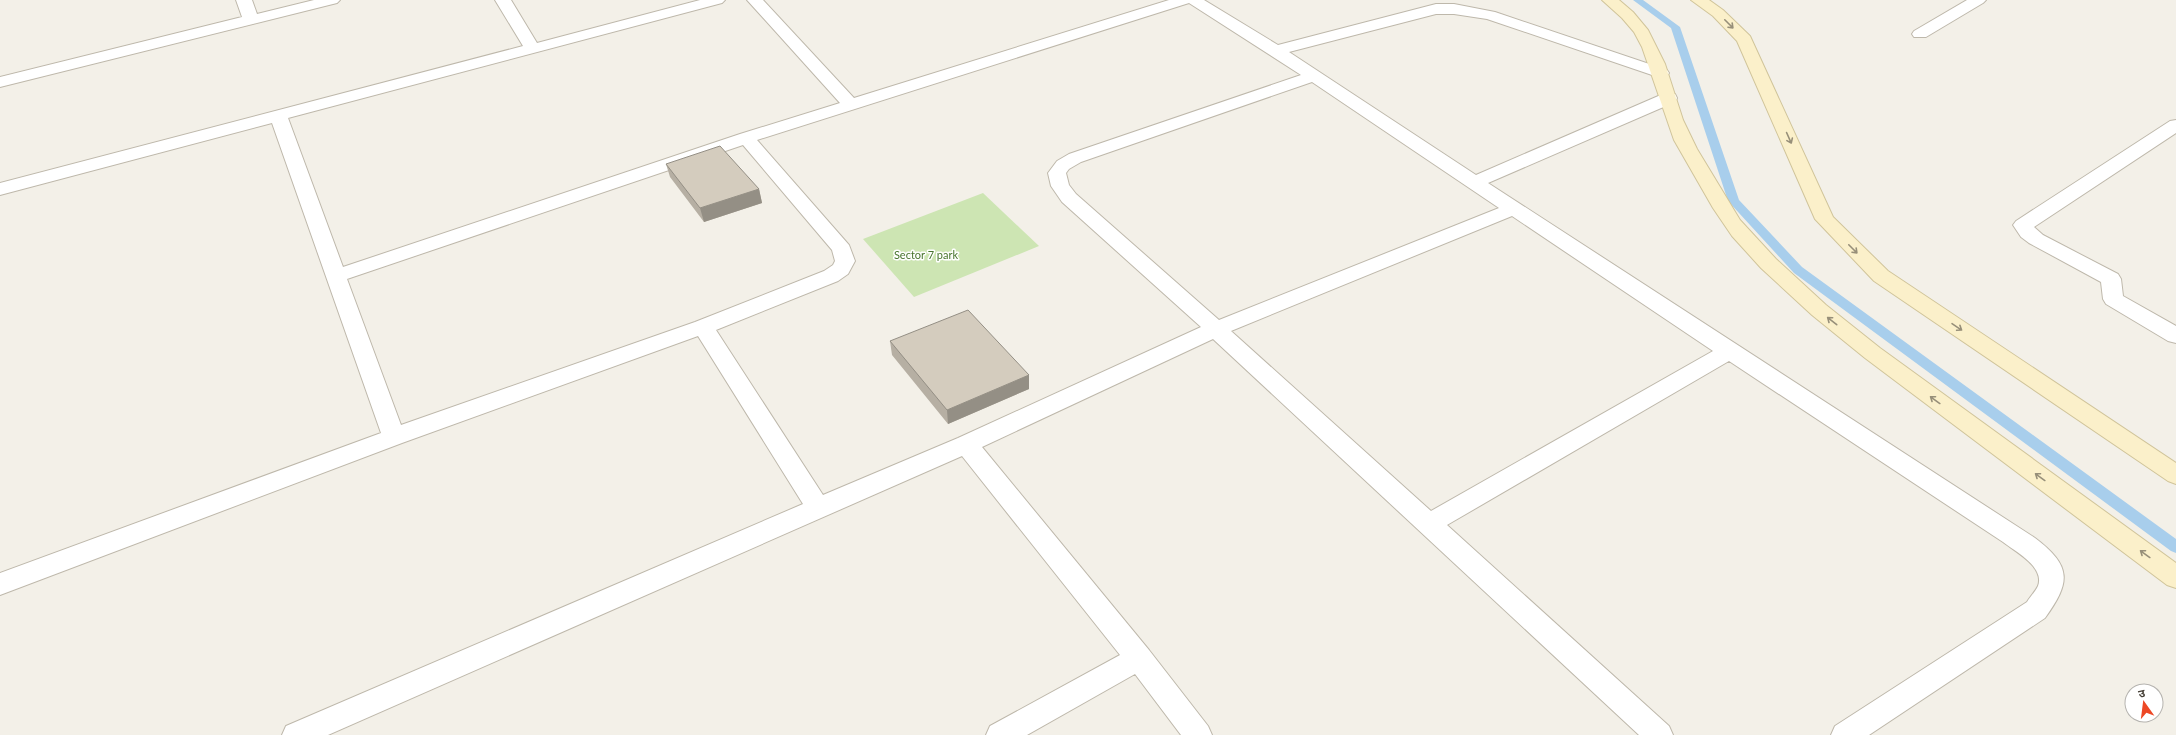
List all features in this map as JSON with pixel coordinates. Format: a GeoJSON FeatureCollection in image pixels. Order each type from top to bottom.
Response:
{"type":"FeatureCollection","features":[{"type":"Feature","properties":{"kind":"main road"},"geometry":{"type":"LineString","coordinates":[[1610,0],[1637,23],[1646,38],[1661,74],[1682,140],[1723,209],[1744,238],[1824,314],[1905,378],[2176,577]]}},
{"type":"Feature","properties":{"kind":"main road"},"geometry":{"type":"LineString","coordinates":[[1698,0],[1718,13],[1744,39],[1825,219],[1855,251],[1882,276],[2176,475]]}},
{"type":"Feature","properties":{"kind":"street"},"geometry":{"type":"LineString","coordinates":[[244,0],[251,20]]}},
{"type":"Feature","properties":{"kind":"street"},"geometry":{"type":"LineString","coordinates":[[0,82],[332,0]]}},
{"type":"Feature","properties":{"kind":"street"},"geometry":{"type":"LineString","coordinates":[[502,0],[532,48]]}},
{"type":"Feature","properties":{"kind":"street"},"geometry":{"type":"LineString","coordinates":[[0,189],[717,0]]}},
{"type":"Feature","properties":{"kind":"street"},"geometry":{"type":"LineString","coordinates":[[755,0],[852,106]]}},
{"type":"Feature","properties":{"kind":"street"},"geometry":{"type":"LineString","coordinates":[[336,276],[746,138],[852,106],[1184,0]]}},
{"type":"Feature","properties":{"kind":"street"},"geometry":{"type":"LineString","coordinates":[[1194,0],[1276,51],[1513,209],[2012,535],[2034,551],[2048,565],[2053,578],[2051,588],[2036,610],[1845,735]]}},
{"type":"Feature","properties":{"kind":"street"},"geometry":{"type":"LineString","coordinates":[[1920,34],[1978,0]]}},
{"type":"Feature","properties":{"kind":"street"},"geometry":{"type":"LineString","coordinates":[[1276,51],[1436,9],[1454,9],[1490,15],[1661,74]]}},
{"type":"Feature","properties":{"kind":"street"},"geometry":{"type":"LineString","coordinates":[[1313,76],[1075,158],[1063,165],[1057,174],[1060,186],[1069,198],[1216,329],[1659,735]]}},
{"type":"Feature","properties":{"kind":"street"},"geometry":{"type":"LineString","coordinates":[[1474,182],[1669,98]]}},
{"type":"Feature","properties":{"kind":"street"},"geometry":{"type":"LineString","coordinates":[[278,116],[394,437]]}},
{"type":"Feature","properties":{"kind":"street"},"geometry":{"type":"LineString","coordinates":[[2176,126],[2024,225],[2028,233],[2036,239],[2111,279],[2113,299],[2176,336]]}},
{"type":"Feature","properties":{"kind":"street"},"geometry":{"type":"LineString","coordinates":[[0,584],[394,437],[703,327],[831,276],[840,269],[845,262],[842,249],[746,138]]}},
{"type":"Feature","properties":{"kind":"street"},"geometry":{"type":"LineString","coordinates":[[296,735],[819,509],[966,444],[1216,329],[1513,209]]}},
{"type":"Feature","properties":{"kind":"street"},"geometry":{"type":"LineString","coordinates":[[703,327],[819,509]]}},
{"type":"Feature","properties":{"kind":"street"},"geometry":{"type":"LineString","coordinates":[[1428,524],[1729,351]]}},
{"type":"Feature","properties":{"kind":"street"},"geometry":{"type":"LineString","coordinates":[[966,444],[1139,658],[1198,735]]}},
{"type":"Feature","properties":{"kind":"street"},"geometry":{"type":"LineString","coordinates":[[1000,735],[1139,658]]}},
{"type":"Feature","properties":{"kind":"green space","name":"Sector 7 park"},"geometry":{"type":"Polygon","coordinates":[[[983,193],[1039,246],[914,297],[863,239],[983,193]]]}},
{"type":"Feature","properties":{"kind":"building"},"geometry":{"type":"Polygon","coordinates":[[[720,146],[759,189],[700,208],[666,164],[720,146]]]}},
{"type":"Feature","properties":{"kind":"building"},"geometry":{"type":"Polygon","coordinates":[[[968,310],[1029,375],[947,410],[890,341],[968,310]]]}},
{"type":"Feature","properties":{"kind":"waterway"},"geometry":{"type":"LineString","coordinates":[[1637,0],[1675,27],[1734,201],[1798,270],[2176,547]]}}]}
